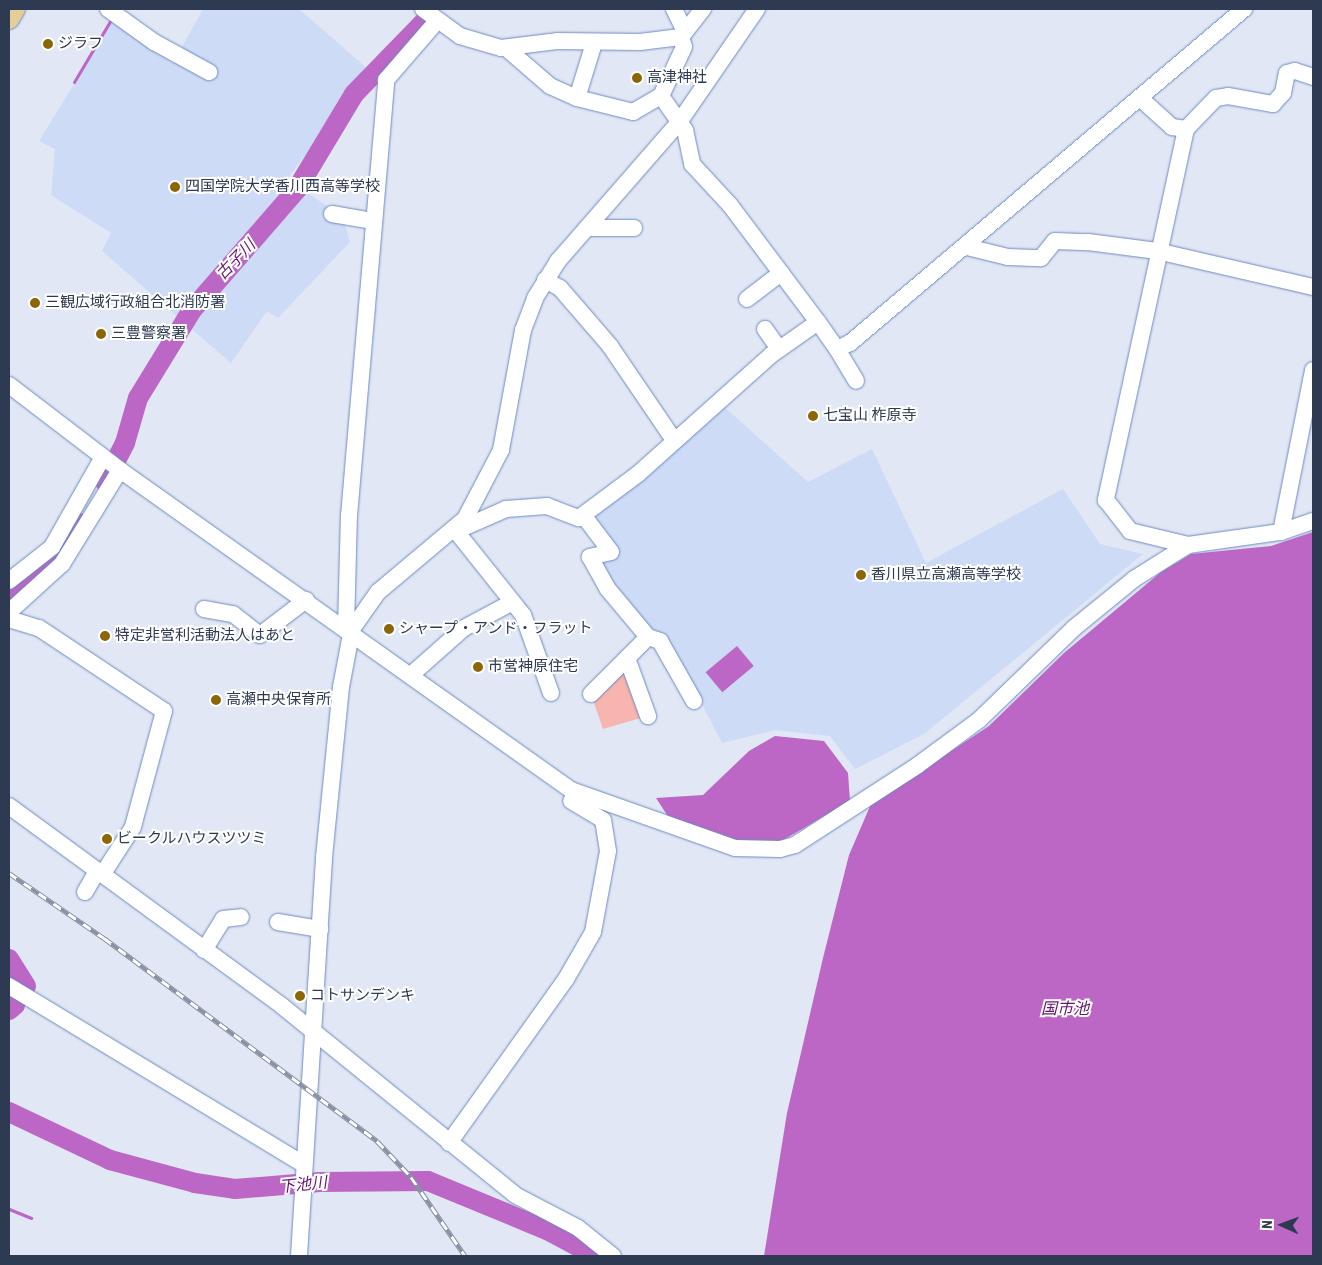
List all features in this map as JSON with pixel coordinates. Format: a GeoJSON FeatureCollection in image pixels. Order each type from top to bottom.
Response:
{"type":"FeatureCollection","features":[{"type":"Feature","properties":{"kind":"main road"},"geometry":{"type":"LineString","coordinates":[[9,19],[15,9]]}},
{"type":"Feature","properties":{"kind":"street"},"geometry":{"type":"LineString","coordinates":[[108,9],[154,42],[209,72]]}},
{"type":"Feature","properties":{"kind":"street"},"geometry":{"type":"LineString","coordinates":[[423,9],[437,22],[482,45],[506,48],[557,41],[594,43],[683,34],[704,9]]}},
{"type":"Feature","properties":{"kind":"street"},"geometry":{"type":"LineString","coordinates":[[506,48],[550,86],[577,98],[632,112],[661,96],[684,47],[683,34],[674,9]]}},
{"type":"Feature","properties":{"kind":"street"},"geometry":{"type":"LineString","coordinates":[[456,531],[484,489],[498,456],[523,330],[546,280],[587,228],[680,122],[757,9]]}},
{"type":"Feature","properties":{"kind":"street"},"geometry":{"type":"LineString","coordinates":[[837,349],[967,247],[1244,9]]}},
{"type":"Feature","properties":{"kind":"street"},"geometry":{"type":"LineString","coordinates":[[299,1256],[302,1164],[316,1035],[320,929],[337,718],[352,632],[349,516],[386,80],[437,22]]}},
{"type":"Feature","properties":{"kind":"street"},"geometry":{"type":"LineString","coordinates":[[577,98],[594,43]]}},
{"type":"Feature","properties":{"kind":"street"},"geometry":{"type":"LineString","coordinates":[[1313,77],[1295,70],[1287,73],[1283,93],[1273,104],[1228,96],[1216,98],[1186,129],[1106,500],[1130,531],[1188,545],[1282,532],[1313,521]]}},
{"type":"Feature","properties":{"kind":"street"},"geometry":{"type":"LineString","coordinates":[[661,96],[680,122],[700,176],[730,205],[818,322],[856,380]]}},
{"type":"Feature","properties":{"kind":"street"},"geometry":{"type":"LineString","coordinates":[[1141,99],[1172,127],[1186,129]]}},
{"type":"Feature","properties":{"kind":"street"},"geometry":{"type":"LineString","coordinates":[[332,214],[373,221]]}},
{"type":"Feature","properties":{"kind":"street"},"geometry":{"type":"LineString","coordinates":[[587,228],[634,228]]}},
{"type":"Feature","properties":{"kind":"street"},"geometry":{"type":"LineString","coordinates":[[967,247],[1008,257],[1041,258],[1055,241],[1158,252],[1313,287]]}},
{"type":"Feature","properties":{"kind":"street"},"geometry":{"type":"LineString","coordinates":[[747,299],[781,272]]}},
{"type":"Feature","properties":{"kind":"street"},"geometry":{"type":"LineString","coordinates":[[546,280],[560,288],[610,346],[674,440]]}},
{"type":"Feature","properties":{"kind":"street"},"geometry":{"type":"LineString","coordinates":[[583,515],[638,474],[674,440],[779,349],[818,322]]}},
{"type":"Feature","properties":{"kind":"street"},"geometry":{"type":"LineString","coordinates":[[765,329],[779,349]]}},
{"type":"Feature","properties":{"kind":"street"},"geometry":{"type":"LineString","coordinates":[[1282,532],[1313,370]]}},
{"type":"Feature","properties":{"kind":"street"},"geometry":{"type":"LineString","coordinates":[[13,392],[120,470],[412,674],[571,790],[735,848],[780,849],[795,845],[918,765],[979,720],[1074,628],[1134,579],[1188,545]]}},
{"type":"Feature","properties":{"kind":"street"},"geometry":{"type":"LineString","coordinates":[[9,581],[52,547],[103,457]]}},
{"type":"Feature","properties":{"kind":"street"},"geometry":{"type":"LineString","coordinates":[[85,892],[133,827],[164,711],[10,609],[62,564],[120,470]]}},
{"type":"Feature","properties":{"kind":"street"},"geometry":{"type":"LineString","coordinates":[[352,632],[378,592],[456,531],[506,509],[547,506],[583,515],[612,552],[590,558],[607,588],[648,637],[660,641],[694,701]]}},
{"type":"Feature","properties":{"kind":"street"},"geometry":{"type":"LineString","coordinates":[[456,531],[523,615],[551,693]]}},
{"type":"Feature","properties":{"kind":"street"},"geometry":{"type":"LineString","coordinates":[[204,609],[233,614],[260,635],[306,600]]}},
{"type":"Feature","properties":{"kind":"street"},"geometry":{"type":"LineString","coordinates":[[412,674],[464,628],[513,602]]}},
{"type":"Feature","properties":{"kind":"street"},"geometry":{"type":"LineString","coordinates":[[591,694],[648,637]]}},
{"type":"Feature","properties":{"kind":"street"},"geometry":{"type":"LineString","coordinates":[[627,658],[648,716]]}},
{"type":"Feature","properties":{"kind":"street"},"geometry":{"type":"LineString","coordinates":[[449,1142],[566,979],[593,932],[608,851],[603,820],[568,799],[571,790]]}},
{"type":"Feature","properties":{"kind":"street"},"geometry":{"type":"LineString","coordinates":[[9,806],[316,1035],[515,1195],[578,1228],[613,1256]]}},
{"type":"Feature","properties":{"kind":"street"},"geometry":{"type":"LineString","coordinates":[[204,950],[223,919],[241,917]]}},
{"type":"Feature","properties":{"kind":"street"},"geometry":{"type":"LineString","coordinates":[[278,922],[320,929]]}},
{"type":"Feature","properties":{"kind":"street"},"geometry":{"type":"LineString","coordinates":[[9,986],[302,1164]]}},
{"type":"Feature","properties":{"kind":"shaded area","name":"四国学院大学香川西高等学校"},"geometry":{"type":"Polygon","coordinates":[[[203,9],[299,9],[370,71],[287,179],[343,217],[350,242],[278,318],[267,311],[231,363],[102,251],[111,233],[51,195],[55,149],[39,141],[114,19],[173,63],[203,9]]]}},
{"type":"Feature","properties":{"kind":"shaded area","name":"香川県立高瀬高等学校"},"geometry":{"type":"Polygon","coordinates":[[[722,405],[808,482],[872,449],[926,563],[1063,489],[1100,544],[1143,554],[924,734],[855,769],[830,736],[775,730],[722,743],[691,683],[611,587],[596,560],[616,554],[588,519],[722,405]]]}},
{"type":"Feature","properties":{"kind":"shaded area"},"geometry":{"type":"Polygon","coordinates":[[[627,666],[644,717],[603,729],[593,700],[627,666]]]}},
{"type":"Feature","properties":{"kind":"water","name":"国市池"},"geometry":{"type":"Polygon","coordinates":[[[1313,532],[1313,1256],[764,1256],[787,1113],[823,958],[849,855],[871,804],[989,726],[1064,653],[1161,572],[1191,554],[1271,546],[1313,532]]]}},
{"type":"Feature","properties":{"kind":"water"},"geometry":{"type":"Polygon","coordinates":[[[737,646],[754,666],[722,692],[706,672],[737,646]]]}},
{"type":"Feature","properties":{"kind":"water"},"geometry":{"type":"Polygon","coordinates":[[[775,736],[824,741],[848,773],[850,801],[780,842],[744,842],[673,824],[656,798],[703,795],[749,751],[775,736]]]}},
{"type":"Feature","properties":{"kind":"waterway","name":"古子川"},"geometry":{"type":"LineString","coordinates":[[105,482],[125,443],[138,398],[192,310],[297,189],[354,94],[429,17]]}},
{"type":"Feature","properties":{"kind":"waterway"},"geometry":{"type":"LineString","coordinates":[[74,82],[112,18]]}},
{"type":"Feature","properties":{"kind":"waterway","name":"古子川"},"geometry":{"type":"LineString","coordinates":[[9,596],[49,563],[79,523]]}},
{"type":"Feature","properties":{"kind":"waterway","name":"下池川"},"geometry":{"type":"LineString","coordinates":[[9,959],[26,986]]}},
{"type":"Feature","properties":{"kind":"waterway","name":"下池川"},"geometry":{"type":"LineString","coordinates":[[9,1010],[15,1005]]}},
{"type":"Feature","properties":{"kind":"waterway","name":"下池川"},"geometry":{"type":"LineString","coordinates":[[9,1112],[110,1160],[195,1183],[235,1189],[320,1182],[428,1181],[547,1230],[596,1256]]}},
{"type":"Feature","properties":{"kind":"waterway"},"geometry":{"type":"LineString","coordinates":[[9,1209],[31,1218]]}},
{"type":"Feature","properties":{"kind":"railway"},"geometry":{"type":"LineString","coordinates":[[9,873],[104,938],[377,1141],[411,1177],[465,1256]]}},
{"type":"Feature","properties":{"kind":"place","name":"ジラフ"},"geometry":{"type":"Point","coordinates":[48,44]}},
{"type":"Feature","properties":{"kind":"place","name":"高津神社"},"geometry":{"type":"Point","coordinates":[637,78]}},
{"type":"Feature","properties":{"kind":"place","name":"四国学院大学香川西高等学校"},"geometry":{"type":"Point","coordinates":[175,187]}},
{"type":"Feature","properties":{"kind":"place","name":"三観広域行政組合北消防署"},"geometry":{"type":"Point","coordinates":[35,303]}},
{"type":"Feature","properties":{"kind":"place","name":"三豊警察署"},"geometry":{"type":"Point","coordinates":[101,334]}},
{"type":"Feature","properties":{"kind":"place","name":"七宝山 柞原寺"},"geometry":{"type":"Point","coordinates":[813,416]}},
{"type":"Feature","properties":{"kind":"place","name":"香川県立高瀬高等学校"},"geometry":{"type":"Point","coordinates":[861,575]}},
{"type":"Feature","properties":{"kind":"place","name":"シャープ・アンド・フラット"},"geometry":{"type":"Point","coordinates":[389,629]}},
{"type":"Feature","properties":{"kind":"place","name":"特定非営利活動法人はあと"},"geometry":{"type":"Point","coordinates":[105,636]}},
{"type":"Feature","properties":{"kind":"place","name":"市営神原住宅"},"geometry":{"type":"Point","coordinates":[478,667]}},
{"type":"Feature","properties":{"kind":"place","name":"高瀬中央保育所"},"geometry":{"type":"Point","coordinates":[216,700]}},
{"type":"Feature","properties":{"kind":"place","name":"ビークルハウスツツミ"},"geometry":{"type":"Point","coordinates":[107,839]}},
{"type":"Feature","properties":{"kind":"place","name":"コトサンデンキ"},"geometry":{"type":"Point","coordinates":[300,996]}}]}
